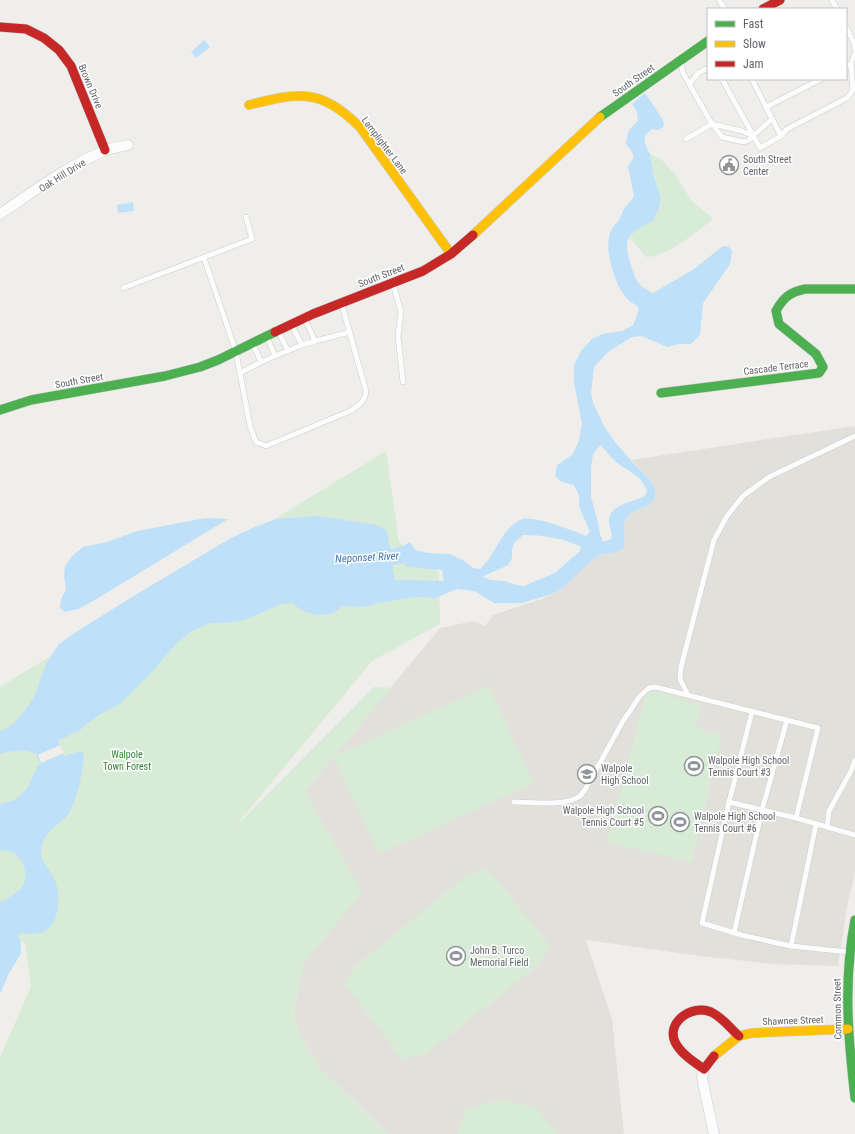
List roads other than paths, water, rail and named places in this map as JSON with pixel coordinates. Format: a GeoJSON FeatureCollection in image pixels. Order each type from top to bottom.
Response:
{"type":"FeatureCollection","features":[{"type":"Feature","properties":{"kind":"street"},"geometry":{"type":"LineString","coordinates":[[765,8],[780,0]]}},
{"type":"Feature","properties":{"kind":"street","name":"Brown Drive"},"geometry":{"type":"LineString","coordinates":[[0,27],[26,29],[44,38],[59,50],[71,66],[106,150]]}},
{"type":"Feature","properties":{"kind":"street","name":"South Street"},"geometry":{"type":"LineString","coordinates":[[0,410],[30,400],[184,372],[236,352],[304,318],[423,271],[451,254],[488,222],[595,121],[707,42]]}},
{"type":"Feature","properties":{"kind":"street","name":"Lamplighter Lane"},"geometry":{"type":"LineString","coordinates":[[249,106],[285,96],[300,96],[329,102],[342,110],[360,127],[451,254]]}},
{"type":"Feature","properties":{"kind":"street","name":"Oak Hill Drive"},"geometry":{"type":"LineString","coordinates":[[0,214],[68,169],[106,150],[128,145]]}},
{"type":"Feature","properties":{"kind":"street","name":"Cascade Terrace"},"geometry":{"type":"LineString","coordinates":[[661,393],[818,373],[822,371],[823,367],[816,354],[779,324],[776,311],[781,301],[788,294],[798,290],[855,289]]}},
{"type":"Feature","properties":{"kind":"street","name":"Common Street"},"geometry":{"type":"LineString","coordinates":[[855,920],[849,952],[847,977],[848,1029],[855,1098]]}},
{"type":"Feature","properties":{"kind":"street"},"geometry":{"type":"LineString","coordinates":[[704,1069],[687,1057],[678,1047],[673,1037],[675,1027],[684,1013],[693,1010],[710,1012],[739,1036],[714,1055],[704,1069],[702,1078],[714,1134]]}},
{"type":"Feature","properties":{"kind":"street","name":"Shawnee Street"},"geometry":{"type":"LineString","coordinates":[[739,1036],[752,1033],[848,1029]]}},
{"type":"Feature","properties":{"kind":"lane"},"geometry":{"type":"LineString","coordinates":[[847,29],[854,43],[855,49]]}},
{"type":"Feature","properties":{"kind":"lane"},"geometry":{"type":"LineString","coordinates":[[723,80],[760,148],[781,136],[787,129],[847,98],[853,90],[848,65],[855,53]]}},
{"type":"Feature","properties":{"kind":"lane"},"geometry":{"type":"LineString","coordinates":[[680,60],[683,73],[712,124],[722,137],[744,142],[749,140],[772,118]]}},
{"type":"Feature","properties":{"kind":"lane"},"geometry":{"type":"LineString","coordinates":[[690,84],[698,73],[707,68]]}},
{"type":"Feature","properties":{"kind":"lane"},"geometry":{"type":"LineString","coordinates":[[752,80],[781,136]]}},
{"type":"Feature","properties":{"kind":"lane"},"geometry":{"type":"LineString","coordinates":[[766,107],[819,80]]}},
{"type":"Feature","properties":{"kind":"lane"},"geometry":{"type":"LineString","coordinates":[[686,139],[712,124],[753,136]]}},
{"type":"Feature","properties":{"kind":"lane"},"geometry":{"type":"LineString","coordinates":[[123,288],[252,239],[246,217]]}},
{"type":"Feature","properties":{"kind":"lane"},"geometry":{"type":"LineString","coordinates":[[204,258],[236,352],[250,426],[256,442],[266,446],[350,411],[360,405],[365,398],[366,391],[342,302]]}},
{"type":"Feature","properties":{"kind":"lane"},"geometry":{"type":"LineString","coordinates":[[393,282],[401,312],[398,336],[404,382]]}},
{"type":"Feature","properties":{"kind":"lane"},"geometry":{"type":"LineString","coordinates":[[304,318],[315,341]]}},
{"type":"Feature","properties":{"kind":"lane"},"geometry":{"type":"LineString","coordinates":[[291,324],[302,345]]}},
{"type":"Feature","properties":{"kind":"lane"},"geometry":{"type":"LineString","coordinates":[[278,330],[288,351]]}},
{"type":"Feature","properties":{"kind":"lane"},"geometry":{"type":"LineString","coordinates":[[240,373],[261,362],[302,345],[350,332]]}},
{"type":"Feature","properties":{"kind":"lane"},"geometry":{"type":"LineString","coordinates":[[267,336],[276,356]]}},
{"type":"Feature","properties":{"kind":"lane"},"geometry":{"type":"LineString","coordinates":[[252,343],[261,362]]}},
{"type":"Feature","properties":{"kind":"lane"},"geometry":{"type":"LineString","coordinates":[[688,695],[680,679],[680,667],[714,540],[727,516],[743,496],[769,478],[855,436]]}},
{"type":"Feature","properties":{"kind":"lane"},"geometry":{"type":"LineString","coordinates":[[514,802],[553,803],[570,800],[580,796],[586,788],[623,721],[644,692],[649,688],[655,687],[818,728],[796,818]]}},
{"type":"Feature","properties":{"kind":"lane"},"geometry":{"type":"LineString","coordinates":[[752,712],[729,802],[702,923],[734,933],[791,946],[849,952]]}},
{"type":"Feature","properties":{"kind":"lane"},"geometry":{"type":"LineString","coordinates":[[734,933],[762,810],[787,720]]}},
{"type":"Feature","properties":{"kind":"lane"},"geometry":{"type":"LineString","coordinates":[[827,827],[829,811],[851,771],[855,760]]}},
{"type":"Feature","properties":{"kind":"lane"},"geometry":{"type":"LineString","coordinates":[[729,802],[796,818],[855,835]]}},
{"type":"Feature","properties":{"kind":"lane"},"geometry":{"type":"LineString","coordinates":[[791,946],[816,824]]}},
{"type":"Feature","properties":{"kind":"water"},"geometry":{"type":"Polygon","coordinates":[[[204,40],[210,47],[196,58],[191,52],[204,40]]]}},
{"type":"Feature","properties":{"kind":"water"},"geometry":{"type":"Polygon","coordinates":[[[645,93],[663,120],[664,126],[659,130],[652,129],[645,135],[645,144],[650,154],[654,177],[661,197],[659,208],[653,221],[619,234],[619,220],[624,209],[634,197],[628,166],[634,157],[626,144],[629,131],[638,121],[637,112],[632,104],[645,93]]]}},
{"type":"Feature","properties":{"kind":"water"},"geometry":{"type":"Polygon","coordinates":[[[133,202],[134,211],[118,213],[117,205],[133,202]]]}},
{"type":"Feature","properties":{"kind":"water"},"geometry":{"type":"Polygon","coordinates":[[[723,246],[729,247],[732,251],[730,264],[703,303],[700,335],[691,344],[679,344],[668,347],[641,336],[632,337],[608,352],[594,367],[591,393],[593,403],[605,428],[634,464],[650,480],[655,488],[655,496],[651,504],[630,514],[627,518],[624,527],[625,540],[623,548],[614,553],[602,554],[593,559],[563,588],[552,594],[522,603],[494,603],[474,591],[457,589],[435,598],[415,597],[364,607],[343,606],[336,611],[322,615],[306,612],[296,607],[293,603],[281,604],[245,620],[228,623],[211,623],[192,631],[176,644],[150,674],[120,704],[99,715],[80,730],[58,741],[64,756],[80,751],[84,754],[79,786],[70,811],[64,820],[46,836],[42,845],[41,856],[54,878],[58,889],[57,911],[52,924],[48,929],[37,934],[22,933],[18,935],[21,944],[21,954],[9,973],[0,994],[0,903],[20,889],[24,884],[25,872],[24,866],[17,855],[6,850],[0,851],[0,804],[7,803],[22,794],[40,764],[36,754],[32,752],[18,751],[0,754],[0,731],[12,725],[24,712],[34,697],[46,664],[59,644],[132,597],[231,538],[276,519],[318,516],[376,525],[387,530],[390,549],[403,546],[410,542],[415,550],[428,553],[450,554],[466,562],[473,568],[480,569],[489,559],[501,539],[513,524],[523,519],[545,522],[586,536],[590,532],[579,506],[579,495],[574,485],[562,482],[555,476],[557,465],[572,455],[579,441],[582,423],[574,383],[574,365],[581,351],[592,339],[602,334],[622,331],[633,325],[639,307],[638,302],[631,295],[631,293],[637,289],[644,294],[653,293],[694,269],[723,246]],[[600,445],[593,454],[591,467],[591,497],[603,542],[611,539],[609,520],[610,515],[614,510],[623,504],[645,496],[647,491],[637,476],[613,459],[600,445]],[[523,535],[514,543],[512,558],[508,565],[482,577],[524,586],[555,573],[580,551],[581,547],[560,539],[530,535],[523,535]],[[405,563],[392,565],[395,580],[444,581],[442,570],[406,567],[405,563]]]}},
{"type":"Feature","properties":{"kind":"water"},"geometry":{"type":"Polygon","coordinates":[[[211,518],[228,519],[78,609],[65,612],[60,608],[61,599],[66,590],[64,577],[65,566],[72,556],[83,547],[107,542],[137,531],[211,518]]]}},
{"type":"Feature","properties":{"kind":"waterway","name":"Neponset River"},"geometry":{"type":"LineString","coordinates":[[638,217],[621,231],[618,239],[618,246],[620,263],[626,279],[632,290],[644,299],[649,311]]}},
{"type":"Feature","properties":{"kind":"place","name":"South Street Center"},"geometry":{"type":"Point","coordinates":[729,165]}},
{"type":"Feature","properties":{"kind":"place","name":"Walpole High School Tennis Court #3"},"geometry":{"type":"Point","coordinates":[694,766]}},
{"type":"Feature","properties":{"kind":"place","name":"Walpole High School"},"geometry":{"type":"Point","coordinates":[587,774]}},
{"type":"Feature","properties":{"kind":"place","name":"Walpole High School Tennis Court #5"},"geometry":{"type":"Point","coordinates":[658,816]}},
{"type":"Feature","properties":{"kind":"place","name":"Walpole High School Tennis Court #6"},"geometry":{"type":"Point","coordinates":[680,822]}},
{"type":"Feature","properties":{"kind":"place","name":"John B. Turco Memorial Field"},"geometry":{"type":"Point","coordinates":[456,956]}},
{"type":"Feature","properties":{"kind":"park label","name":"Walpole Town Forest"},"geometry":{"type":"Point","coordinates":[127,760]}}]}
